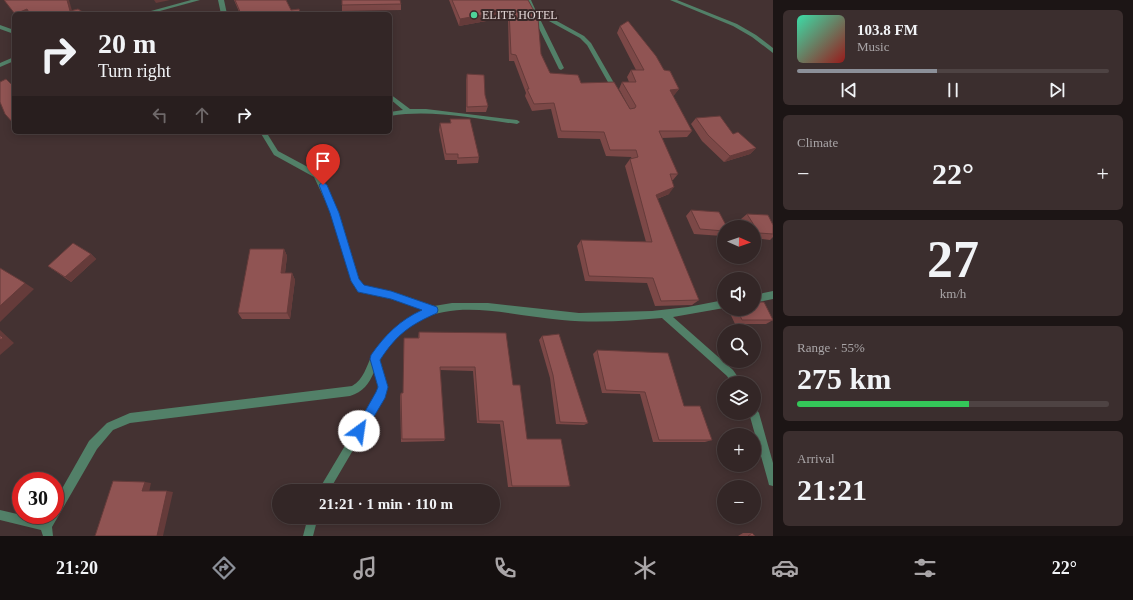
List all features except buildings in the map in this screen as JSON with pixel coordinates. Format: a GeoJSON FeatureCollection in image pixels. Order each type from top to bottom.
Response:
{"type":"FeatureCollection","features":[{"type":"Feature","properties":{"kind":"street"},"geometry":{"type":"LineString","coordinates":[[151,12],[197,0]]}},
{"type":"Feature","properties":{"kind":"street"},"geometry":{"type":"LineString","coordinates":[[221,0],[224,12]]}},
{"type":"Feature","properties":{"kind":"street"},"geometry":{"type":"LineString","coordinates":[[528,0],[535,11],[561,68]]}},
{"type":"Feature","properties":{"kind":"street"},"geometry":{"type":"LineString","coordinates":[[673,0],[735,25],[754,36],[773,51]]}},
{"type":"Feature","properties":{"kind":"street"},"geometry":{"type":"LineString","coordinates":[[535,11],[582,37],[589,44],[620,99]]}},
{"type":"Feature","properties":{"kind":"street"},"geometry":{"type":"LineString","coordinates":[[0,27],[12,31]]}},
{"type":"Feature","properties":{"kind":"street"},"geometry":{"type":"LineString","coordinates":[[0,65],[12,60]]}},
{"type":"Feature","properties":{"kind":"street"},"geometry":{"type":"LineString","coordinates":[[392,98],[409,111]]}},
{"type":"Feature","properties":{"kind":"street"},"geometry":{"type":"LineString","coordinates":[[392,114],[409,111],[516,122]]}},
{"type":"Feature","properties":{"kind":"street"},"geometry":{"type":"LineString","coordinates":[[264,134],[276,153],[318,175],[335,213],[355,281],[361,289],[391,295],[434,310]]}},
{"type":"Feature","properties":{"kind":"street"},"geometry":{"type":"LineString","coordinates":[[761,298],[773,295]]}},
{"type":"Feature","properties":{"kind":"street"},"geometry":{"type":"LineString","coordinates":[[64,495],[93,445],[110,426],[130,418],[339,393],[357,389],[366,380],[375,359],[388,340],[409,321],[434,310],[468,306],[579,317],[692,312],[717,306]]}},
{"type":"Feature","properties":{"kind":"street"},"geometry":{"type":"LineString","coordinates":[[664,314],[732,376]]}},
{"type":"Feature","properties":{"kind":"street"},"geometry":{"type":"LineString","coordinates":[[327,484],[381,394],[383,387],[375,359]]}},
{"type":"Feature","properties":{"kind":"street"},"geometry":{"type":"LineString","coordinates":[[756,420],[773,481]]}},
{"type":"Feature","properties":{"kind":"street"},"geometry":{"type":"LineString","coordinates":[[0,515],[47,531]]}},
{"type":"Feature","properties":{"kind":"street"},"geometry":{"type":"LineString","coordinates":[[308,536],[312,524]]}},
{"type":"Feature","properties":{"kind":"place","name":"ELITE HOTEL"},"geometry":{"type":"Point","coordinates":[474,15]}},
{"type":"Feature","properties":{"kind":"route"},"geometry":{"type":"LineString","coordinates":[[323,185],[335,213],[355,281],[361,289],[391,295],[434,310],[409,321],[388,340],[375,359],[383,387],[381,394],[359,431]]}}]}
